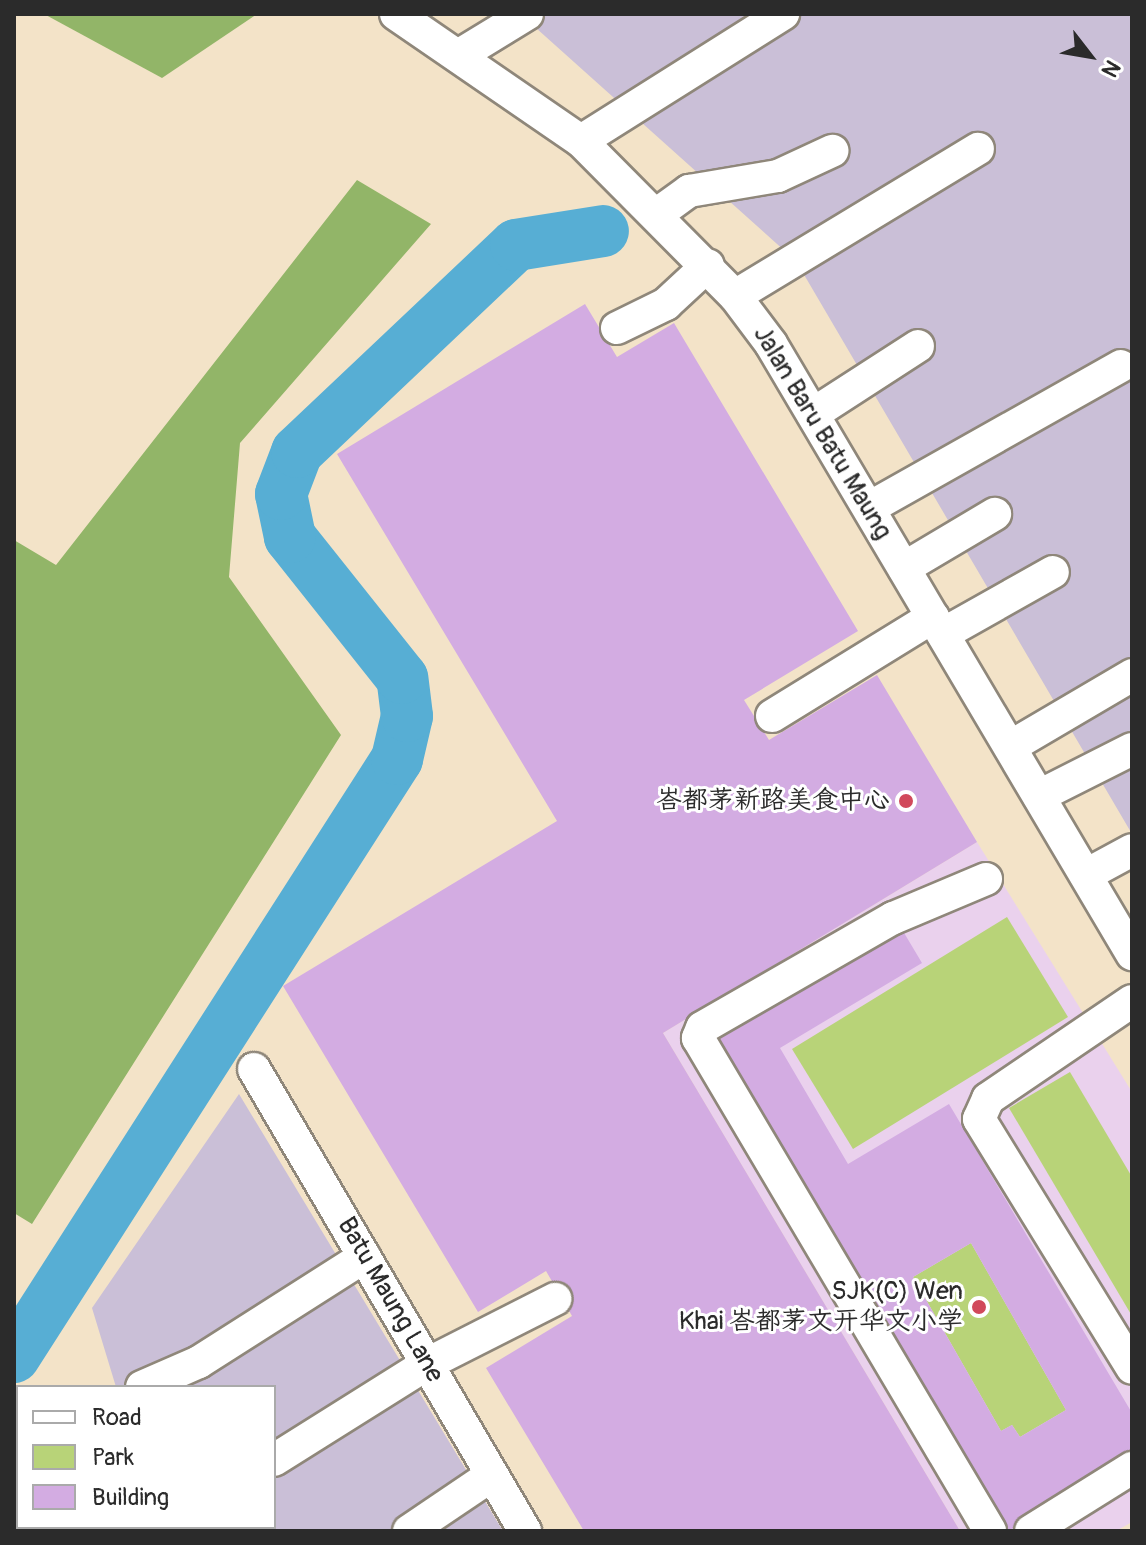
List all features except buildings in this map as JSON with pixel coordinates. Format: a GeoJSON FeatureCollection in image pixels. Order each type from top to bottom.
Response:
{"type":"FeatureCollection","features":[{"type":"Feature","properties":{"kind":"street","name":"Jalan Baru Batu Maung"},"geometry":{"type":"LineString","coordinates":[[396,14],[463,53],[581,141],[660,212],[735,296],[813,414],[1132,954]]}},
{"type":"Feature","properties":{"kind":"street"},"geometry":{"type":"LineString","coordinates":[[463,53],[527,14]]}},
{"type":"Feature","properties":{"kind":"street"},"geometry":{"type":"LineString","coordinates":[[581,141],[783,14]]}},
{"type":"Feature","properties":{"kind":"street"},"geometry":{"type":"LineString","coordinates":[[735,296],[978,149]]}},
{"type":"Feature","properties":{"kind":"street"},"geometry":{"type":"LineString","coordinates":[[660,212],[689,191],[778,176],[832,151]]}},
{"type":"Feature","properties":{"kind":"street"},"geometry":{"type":"LineString","coordinates":[[617,328],[666,304],[708,265]]}},
{"type":"Feature","properties":{"kind":"street"},"geometry":{"type":"LineString","coordinates":[[813,414],[918,346]]}},
{"type":"Feature","properties":{"kind":"street"},"geometry":{"type":"LineString","coordinates":[[869,508],[1121,366]]}},
{"type":"Feature","properties":{"kind":"street"},"geometry":{"type":"LineString","coordinates":[[904,568],[995,514]]}},
{"type":"Feature","properties":{"kind":"street"},"geometry":{"type":"LineString","coordinates":[[772,716],[938,625],[1053,572]]}},
{"type":"Feature","properties":{"kind":"street"},"geometry":{"type":"LineString","coordinates":[[1010,747],[1132,675]]}},
{"type":"Feature","properties":{"kind":"street"},"geometry":{"type":"LineString","coordinates":[[1039,796],[1132,749]]}},
{"type":"Feature","properties":{"kind":"street"},"geometry":{"type":"LineString","coordinates":[[1086,875],[1132,850]]}},
{"type":"Feature","properties":{"kind":"street"},"geometry":{"type":"LineString","coordinates":[[986,879],[893,918],[702,1028],[698,1038],[990,1531]]}},
{"type":"Feature","properties":{"kind":"street"},"geometry":{"type":"LineString","coordinates":[[1132,1001],[988,1099],[979,1119],[1132,1368]]}},
{"type":"Feature","properties":{"kind":"street","name":"Batu Maung Lane"},"geometry":{"type":"LineString","coordinates":[[254,1069],[525,1531]]}},
{"type":"Feature","properties":{"kind":"street"},"geometry":{"type":"LineString","coordinates":[[147,1385],[199,1362],[364,1257]]}},
{"type":"Feature","properties":{"kind":"street"},"geometry":{"type":"LineString","coordinates":[[276,1459],[427,1364],[555,1299]]}},
{"type":"Feature","properties":{"kind":"street"},"geometry":{"type":"LineString","coordinates":[[1031,1531],[1132,1468]]}},
{"type":"Feature","properties":{"kind":"street"},"geometry":{"type":"LineString","coordinates":[[409,1531],[492,1475]]}},
{"type":"Feature","properties":{"kind":"shaded area"},"geometry":{"type":"Polygon","coordinates":[[[509,14],[1132,14],[1132,834],[796,261],[536,28],[509,14]]]}},
{"type":"Feature","properties":{"kind":"shaded area","name":"SJK(C) Wen Khai 峇都茅文开华文小学"},"geometry":{"type":"Polygon","coordinates":[[[977,842],[1132,1092],[1132,1522],[1116,1531],[960,1531],[663,1033],[977,842]]]}},
{"type":"Feature","properties":{"kind":"shaded area"},"geometry":{"type":"Polygon","coordinates":[[[239,1094],[503,1531],[14,1531],[16,1528],[276,1529],[276,1385],[115,1385],[92,1308],[239,1094]]]}},
{"type":"Feature","properties":{"kind":"green space"},"geometry":{"type":"Polygon","coordinates":[[[44,14],[257,14],[162,78],[44,14]]]}},
{"type":"Feature","properties":{"kind":"green space"},"geometry":{"type":"Polygon","coordinates":[[[357,180],[431,224],[240,443],[229,577],[341,735],[32,1224],[14,1213],[14,540],[56,565],[357,180]]]}},
{"type":"Feature","properties":{"kind":"green space"},"geometry":{"type":"Polygon","coordinates":[[[1007,917],[1068,1017],[853,1149],[792,1049],[1007,917]]]}},
{"type":"Feature","properties":{"kind":"green space"},"geometry":{"type":"Polygon","coordinates":[[[1070,1072],[1132,1177],[1132,1316],[1009,1108],[1070,1072]]]}},
{"type":"Feature","properties":{"kind":"green space"},"geometry":{"type":"Polygon","coordinates":[[[971,1243],[1066,1410],[1020,1437],[1012,1425],[1001,1431],[913,1277],[971,1243]]]}},
{"type":"Feature","properties":{"kind":"waterway"},"geometry":{"type":"LineString","coordinates":[[14,1357],[397,759],[407,716],[402,678],[290,537],[281,494],[297,452],[516,245],[603,231]]}},
{"type":"Feature","properties":{"kind":"place","name":"峇都茅新路美食中心"},"geometry":{"type":"Point","coordinates":[906,801]}},
{"type":"Feature","properties":{"kind":"place","name":"SJK(C) Wen Khai 峇都茅文开华文小学"},"geometry":{"type":"Point","coordinates":[979,1307]}}]}
